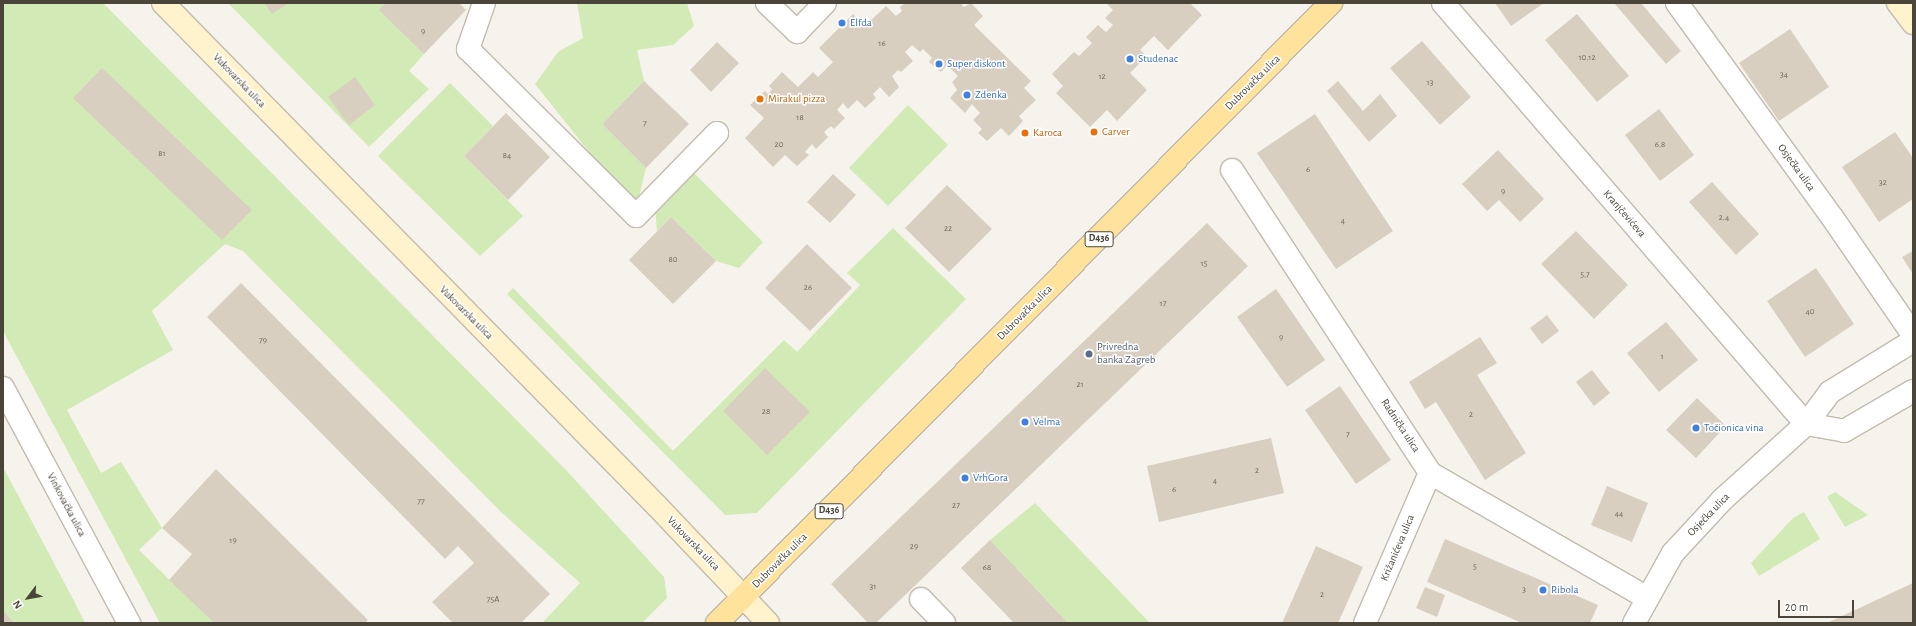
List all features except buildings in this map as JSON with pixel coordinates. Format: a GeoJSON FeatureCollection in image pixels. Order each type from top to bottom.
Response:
{"type":"FeatureCollection","features":[{"type":"Feature","properties":{"kind":"main road","name":"Dubrovačka ulica"},"geometry":{"type":"LineString","coordinates":[[717,623],[1331,3]]}},
{"type":"Feature","properties":{"kind":"street","name":"Vukovarska ulica"},"geometry":{"type":"LineString","coordinates":[[163,3],[744,596],[768,623]]}},
{"type":"Feature","properties":{"kind":"street"},"geometry":{"type":"LineString","coordinates":[[484,3],[468,49],[636,216],[717,133]]}},
{"type":"Feature","properties":{"kind":"street"},"geometry":{"type":"LineString","coordinates":[[767,3],[797,32],[825,3]]}},
{"type":"Feature","properties":{"kind":"street","name":"Kranjčevićeva"},"geometry":{"type":"LineString","coordinates":[[1443,3],[1806,424]]}},
{"type":"Feature","properties":{"kind":"street","name":"Osječka ulica"},"geometry":{"type":"LineString","coordinates":[[1677,3],[1832,217],[1913,335]]}},
{"type":"Feature","properties":{"kind":"street"},"geometry":{"type":"LineString","coordinates":[[1898,3],[1913,23]]}},
{"type":"Feature","properties":{"kind":"street","name":"Radnička ulica"},"geometry":{"type":"LineString","coordinates":[[1232,170],[1430,473],[1647,598]]}},
{"type":"Feature","properties":{"kind":"street","name":"Osječka ulica"},"geometry":{"type":"LineString","coordinates":[[1634,623],[1673,553],[1701,522],[1806,424],[1830,392],[1913,341]]}},
{"type":"Feature","properties":{"kind":"street","name":"Vinkovačka ulica"},"geometry":{"type":"LineString","coordinates":[[3,388],[129,623]]}},
{"type":"Feature","properties":{"kind":"street"},"geometry":{"type":"LineString","coordinates":[[1806,424],[1844,431],[1913,391]]}},
{"type":"Feature","properties":{"kind":"street","name":"Križanićeva ulica"},"geometry":{"type":"LineString","coordinates":[[1365,623],[1430,473]]}},
{"type":"Feature","properties":{"kind":"street"},"geometry":{"type":"LineString","coordinates":[[921,599],[944,623]]}},
{"type":"Feature","properties":{"kind":"green space"},"geometry":{"type":"Polygon","coordinates":[[[3,3],[103,3],[566,470],[664,577],[667,598],[642,623],[542,623],[580,583],[501,512],[243,251],[225,244],[152,311],[173,350],[67,410],[101,473],[121,462],[162,528],[139,550],[214,623],[160,623],[3,331],[3,3]]]}},
{"type":"Feature","properties":{"kind":"green space"},"geometry":{"type":"Polygon","coordinates":[[[228,3],[386,3],[424,54],[409,71],[429,89],[369,147],[228,3]]]}},
{"type":"Feature","properties":{"kind":"green space"},"geometry":{"type":"Polygon","coordinates":[[[577,3],[687,3],[694,26],[673,45],[637,50],[644,81],[602,124],[646,168],[638,201],[605,172],[535,84],[558,52],[583,38],[577,3]]]}},
{"type":"Feature","properties":{"kind":"green space"},"geometry":{"type":"Polygon","coordinates":[[[450,83],[493,126],[464,156],[523,216],[480,256],[378,156],[450,83]]]}},
{"type":"Feature","properties":{"kind":"green space"},"geometry":{"type":"Polygon","coordinates":[[[908,105],[948,145],[888,206],[849,168],[908,105]]]}},
{"type":"Feature","properties":{"kind":"green space"},"geometry":{"type":"Polygon","coordinates":[[[693,172],[763,242],[739,268],[716,261],[671,217],[657,231],[655,207],[693,172]]]}},
{"type":"Feature","properties":{"kind":"green space"},"geometry":{"type":"Polygon","coordinates":[[[893,228],[966,299],[757,513],[725,515],[507,294],[513,288],[673,451],[784,340],[797,352],[860,285],[847,273],[893,228]]]}},
{"type":"Feature","properties":{"kind":"green space"},"geometry":{"type":"Polygon","coordinates":[[[3,467],[73,599],[85,623],[3,623],[3,467]]]}},
{"type":"Feature","properties":{"kind":"green space"},"geometry":{"type":"Polygon","coordinates":[[[1835,492],[1868,515],[1845,527],[1827,497],[1835,492]]]}},
{"type":"Feature","properties":{"kind":"green space"},"geometry":{"type":"Polygon","coordinates":[[[1035,503],[1150,623],[1068,623],[990,540],[1035,503]]]}},
{"type":"Feature","properties":{"kind":"green space"},"geometry":{"type":"Polygon","coordinates":[[[1804,512],[1820,539],[1759,576],[1751,563],[1793,518],[1804,512]]]}},
{"type":"Feature","properties":{"kind":"place","name":"Elfda"},"geometry":{"type":"Point","coordinates":[842,23]}},
{"type":"Feature","properties":{"kind":"place","name":"Studenac"},"geometry":{"type":"Point","coordinates":[1130,59]}},
{"type":"Feature","properties":{"kind":"place","name":"Super diskont"},"geometry":{"type":"Point","coordinates":[939,64]}},
{"type":"Feature","properties":{"kind":"place","name":"Zdenka"},"geometry":{"type":"Point","coordinates":[967,95]}},
{"type":"Feature","properties":{"kind":"place","name":"Mirakul pizza"},"geometry":{"type":"Point","coordinates":[760,99]}},
{"type":"Feature","properties":{"kind":"place","name":"Carver"},"geometry":{"type":"Point","coordinates":[1094,132]}},
{"type":"Feature","properties":{"kind":"place","name":"Karoca"},"geometry":{"type":"Point","coordinates":[1025,133]}},
{"type":"Feature","properties":{"kind":"place","name":"Privredna banka Zagreb"},"geometry":{"type":"Point","coordinates":[1089,354]}},
{"type":"Feature","properties":{"kind":"place","name":"Velma"},"geometry":{"type":"Point","coordinates":[1025,422]}},
{"type":"Feature","properties":{"kind":"place","name":"Točionica vina"},"geometry":{"type":"Point","coordinates":[1696,428]}},
{"type":"Feature","properties":{"kind":"place","name":"VrhGora"},"geometry":{"type":"Point","coordinates":[965,478]}},
{"type":"Feature","properties":{"kind":"place","name":"Ribola"},"geometry":{"type":"Point","coordinates":[1543,590]}}]}
